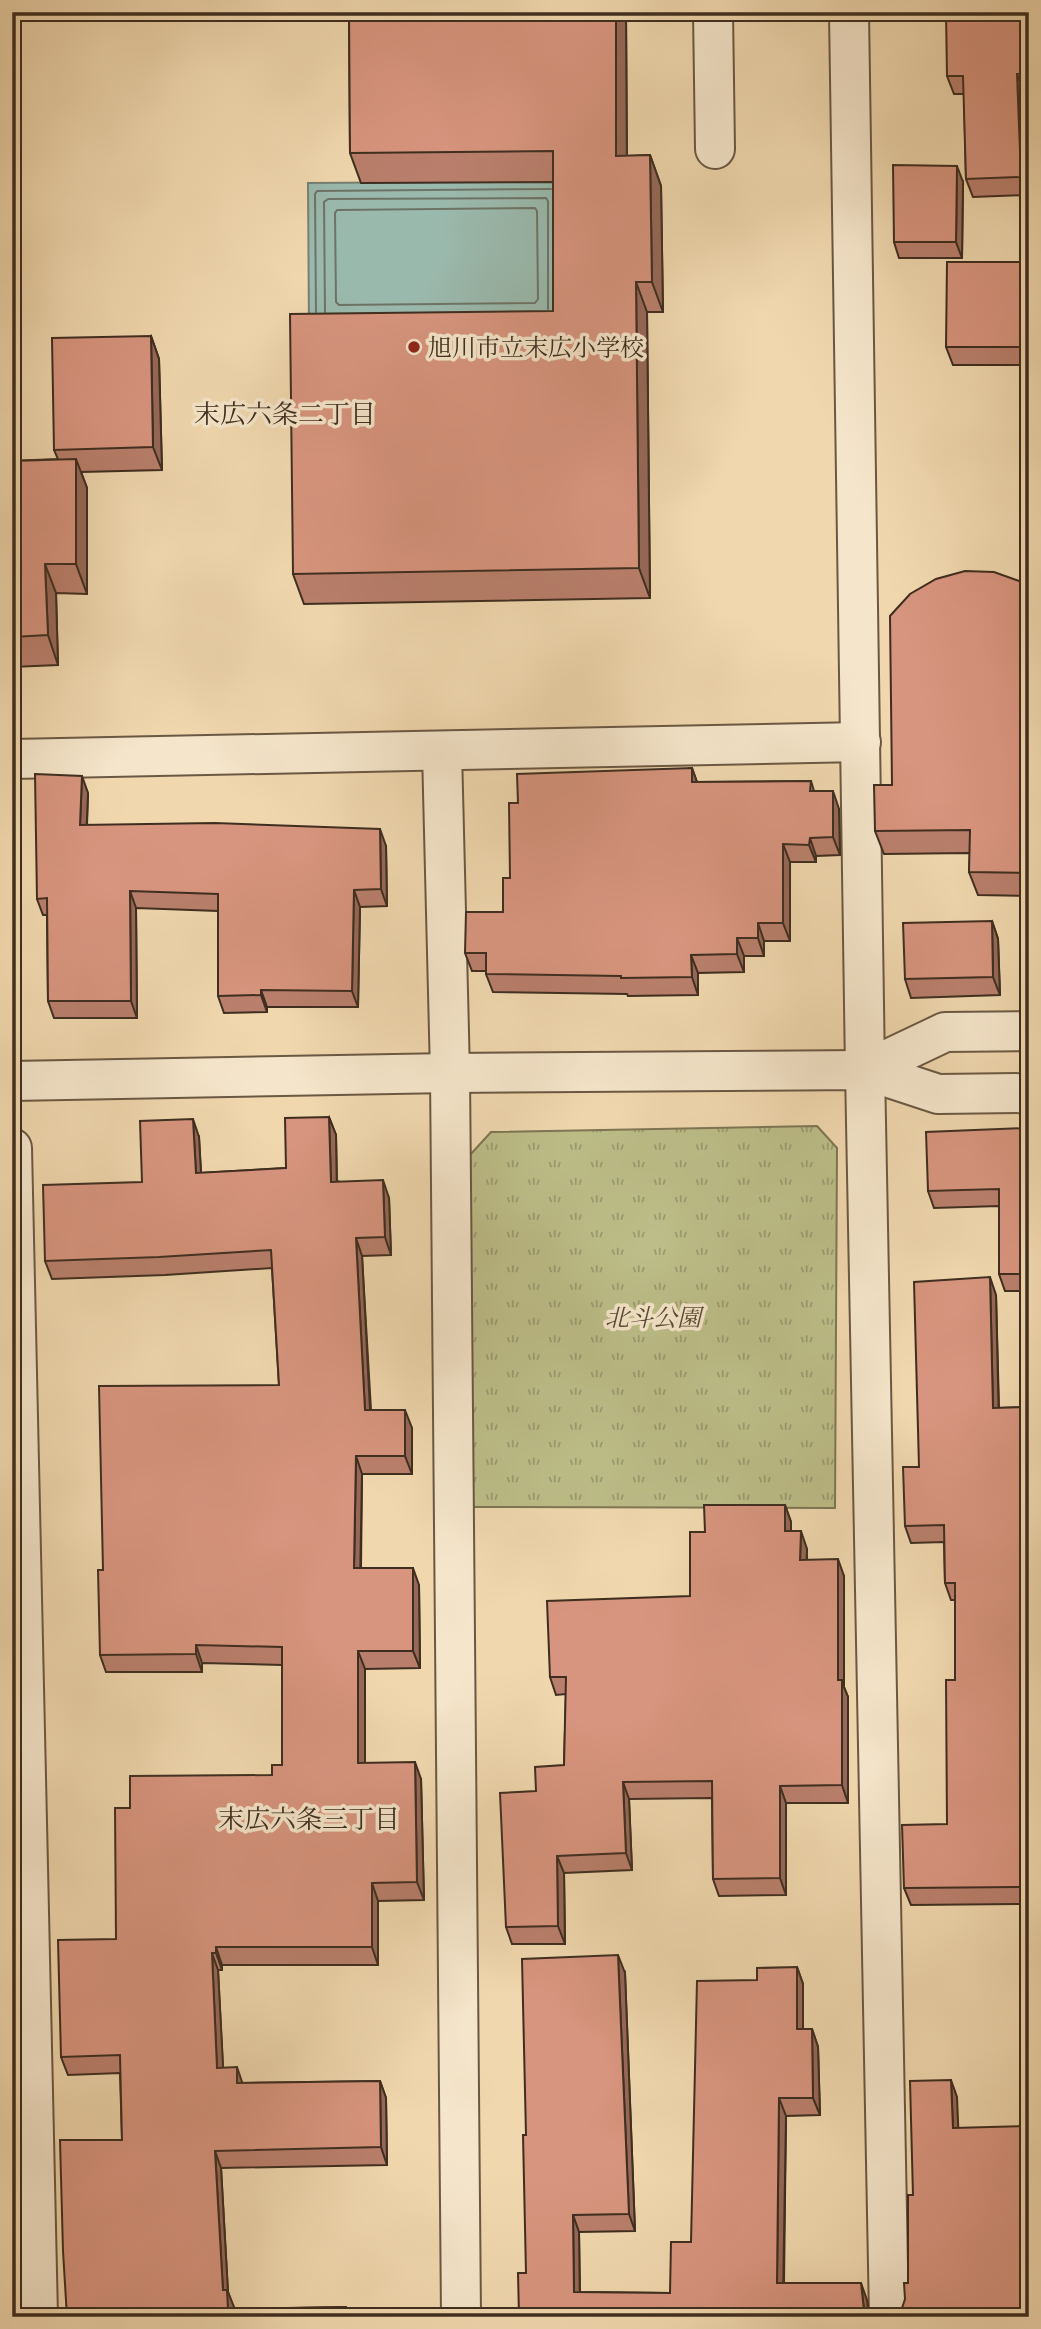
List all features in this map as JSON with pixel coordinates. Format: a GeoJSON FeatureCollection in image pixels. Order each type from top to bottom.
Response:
{"type":"FeatureCollection","features":[{"type":"Feature","properties":{"kind":"street"},"geometry":{"type":"LineString","coordinates":[[713,12],[715,149]]}},
{"type":"Feature","properties":{"kind":"street"},"geometry":{"type":"LineString","coordinates":[[849,12],[865,1070],[889,2317]]}},
{"type":"Feature","properties":{"kind":"street"},"geometry":{"type":"LineString","coordinates":[[12,759],[861,742]]}},
{"type":"Feature","properties":{"kind":"street"},"geometry":{"type":"LineString","coordinates":[[442,751],[450,1073],[461,2317]]}},
{"type":"Feature","properties":{"kind":"street"},"geometry":{"type":"LineString","coordinates":[[865,1070],[945,1032],[1029,1031]]}},
{"type":"Feature","properties":{"kind":"street"},"geometry":{"type":"LineString","coordinates":[[12,1081],[450,1073],[865,1070],[938,1094],[1029,1093]]}},
{"type":"Feature","properties":{"kind":"street"},"geometry":{"type":"LineString","coordinates":[[12,1148],[38,2317]]}},
{"type":"Feature","properties":{"kind":"green space","name":"北斗公園"},"geometry":{"type":"Polygon","coordinates":[[[817,1126],[837,1148],[835,1508],[473,1507],[470,1155],[491,1132],[817,1126]]]}},
{"type":"Feature","properties":{"kind":"water"},"geometry":{"type":"Polygon","coordinates":[[[564,181],[564,329],[309,331],[308,183],[564,181]]]}},
{"type":"Feature","properties":{"kind":"building"},"geometry":{"type":"Polygon","coordinates":[[[349,12],[616,12],[616,156],[650,155],[652,282],[636,282],[639,568],[293,574],[290,314],[553,311],[553,151],[350,153],[349,12]]]}},
{"type":"Feature","properties":{"kind":"building"},"geometry":{"type":"Polygon","coordinates":[[[946,12],[1029,12],[1029,74],[1017,74],[1021,177],[966,179],[963,76],[947,76],[946,12]]]}},
{"type":"Feature","properties":{"kind":"building"},"geometry":{"type":"Polygon","coordinates":[[[893,165],[957,166],[956,242],[894,242],[893,165]]]}},
{"type":"Feature","properties":{"kind":"building"},"geometry":{"type":"Polygon","coordinates":[[[947,262],[1023,262],[1023,347],[946,347],[947,262]]]}},
{"type":"Feature","properties":{"kind":"building"},"geometry":{"type":"Polygon","coordinates":[[[151,336],[153,447],[54,450],[52,338],[151,336]]]}},
{"type":"Feature","properties":{"kind":"building"},"geometry":{"type":"Polygon","coordinates":[[[76,459],[76,564],[45,564],[48,635],[12,637],[12,461],[76,459]]]}},
{"type":"Feature","properties":{"kind":"building"},"geometry":{"type":"Polygon","coordinates":[[[965,571],[994,572],[1029,587],[1029,873],[969,872],[970,830],[875,831],[874,785],[892,785],[890,616],[910,594],[936,579],[965,571]]]}},
{"type":"Feature","properties":{"kind":"building"},"geometry":{"type":"Polygon","coordinates":[[[692,768],[692,782],[811,781],[810,791],[833,791],[833,837],[810,838],[809,845],[783,844],[783,923],[758,923],[758,938],[737,938],[737,954],[691,955],[692,977],[486,974],[486,953],[465,953],[466,912],[503,912],[503,878],[510,878],[509,803],[518,803],[517,774],[692,768]]]}},
{"type":"Feature","properties":{"kind":"building"},"geometry":{"type":"Polygon","coordinates":[[[35,774],[82,776],[80,825],[215,823],[380,829],[381,889],[354,890],[352,991],[261,990],[261,995],[218,996],[218,894],[130,891],[131,1001],[48,1001],[47,898],[37,899],[35,774]]]}},
{"type":"Feature","properties":{"kind":"building"},"geometry":{"type":"Polygon","coordinates":[[[992,921],[993,977],[905,979],[903,923],[992,921]]]}},
{"type":"Feature","properties":{"kind":"building"},"geometry":{"type":"Polygon","coordinates":[[[1025,1102],[1029,1102],[1029,1274],[999,1274],[999,1189],[928,1191],[926,1132],[1026,1128],[1025,1102]]]}},
{"type":"Feature","properties":{"kind":"building"},"geometry":{"type":"Polygon","coordinates":[[[329,1117],[331,1182],[383,1180],[385,1237],[356,1238],[365,1410],[405,1410],[405,1456],[356,1456],[354,1568],[413,1568],[413,1651],[358,1651],[358,1763],[415,1762],[417,1882],[372,1883],[372,1947],[216,1947],[216,1953],[212,1953],[217,2068],[237,2067],[237,2083],[380,2081],[381,2147],[215,2151],[223,2290],[227,2290],[228,2309],[346,2307],[346,2317],[67,2317],[60,2140],[122,2140],[120,2055],[61,2057],[58,1940],[116,1939],[115,1808],[130,1808],[130,1776],[272,1775],[272,1765],[282,1765],[282,1647],[196,1645],[196,1654],[100,1655],[98,1570],[103,1570],[99,1386],[279,1385],[271,1250],[45,1261],[43,1185],[142,1182],[140,1121],[193,1119],[196,1173],[286,1168],[285,1118],[329,1117]]]}},
{"type":"Feature","properties":{"kind":"building"},"geometry":{"type":"Polygon","coordinates":[[[990,1277],[993,1408],[1029,1407],[1029,1887],[904,1888],[902,1825],[947,1824],[946,1680],[955,1680],[955,1583],[945,1583],[944,1525],[905,1526],[903,1467],[919,1467],[914,1282],[990,1277]]]}},
{"type":"Feature","properties":{"kind":"building"},"geometry":{"type":"Polygon","coordinates":[[[704,1505],[785,1505],[785,1531],[801,1531],[800,1560],[838,1559],[838,1680],[842,1680],[842,1785],[780,1786],[780,1878],[713,1879],[712,1781],[623,1782],[626,1853],[557,1856],[558,1926],[506,1927],[500,1793],[536,1791],[535,1767],[564,1765],[566,1677],[550,1677],[547,1601],[690,1596],[690,1532],[705,1532],[704,1505]]]}},
{"type":"Feature","properties":{"kind":"building"},"geometry":{"type":"Polygon","coordinates":[[[618,1955],[629,2214],[573,2215],[574,2292],[670,2293],[671,2242],[691,2242],[697,1981],[757,1980],[757,1968],[797,1967],[797,2029],[812,2029],[813,2098],[779,2098],[777,2283],[861,2283],[864,2310],[870,2317],[519,2317],[518,2273],[526,2273],[522,1959],[618,1955]]]}},
{"type":"Feature","properties":{"kind":"building"},"geometry":{"type":"Polygon","coordinates":[[[951,2080],[953,2128],[1029,2126],[1029,2317],[895,2317],[901,2311],[905,2299],[904,2283],[908,2283],[908,2195],[913,2195],[910,2081],[951,2080]]]}},
{"type":"Feature","properties":{"kind":"place","name":"旭川市立末広小学校"},"geometry":{"type":"Point","coordinates":[414,347]}},
{"type":"Feature","properties":{"kind":"district","name":"末広六条二丁目"},"geometry":{"type":"Point","coordinates":[285,414]}},
{"type":"Feature","properties":{"kind":"district","name":"末広六条三丁目"},"geometry":{"type":"Point","coordinates":[309,1819]}}]}
